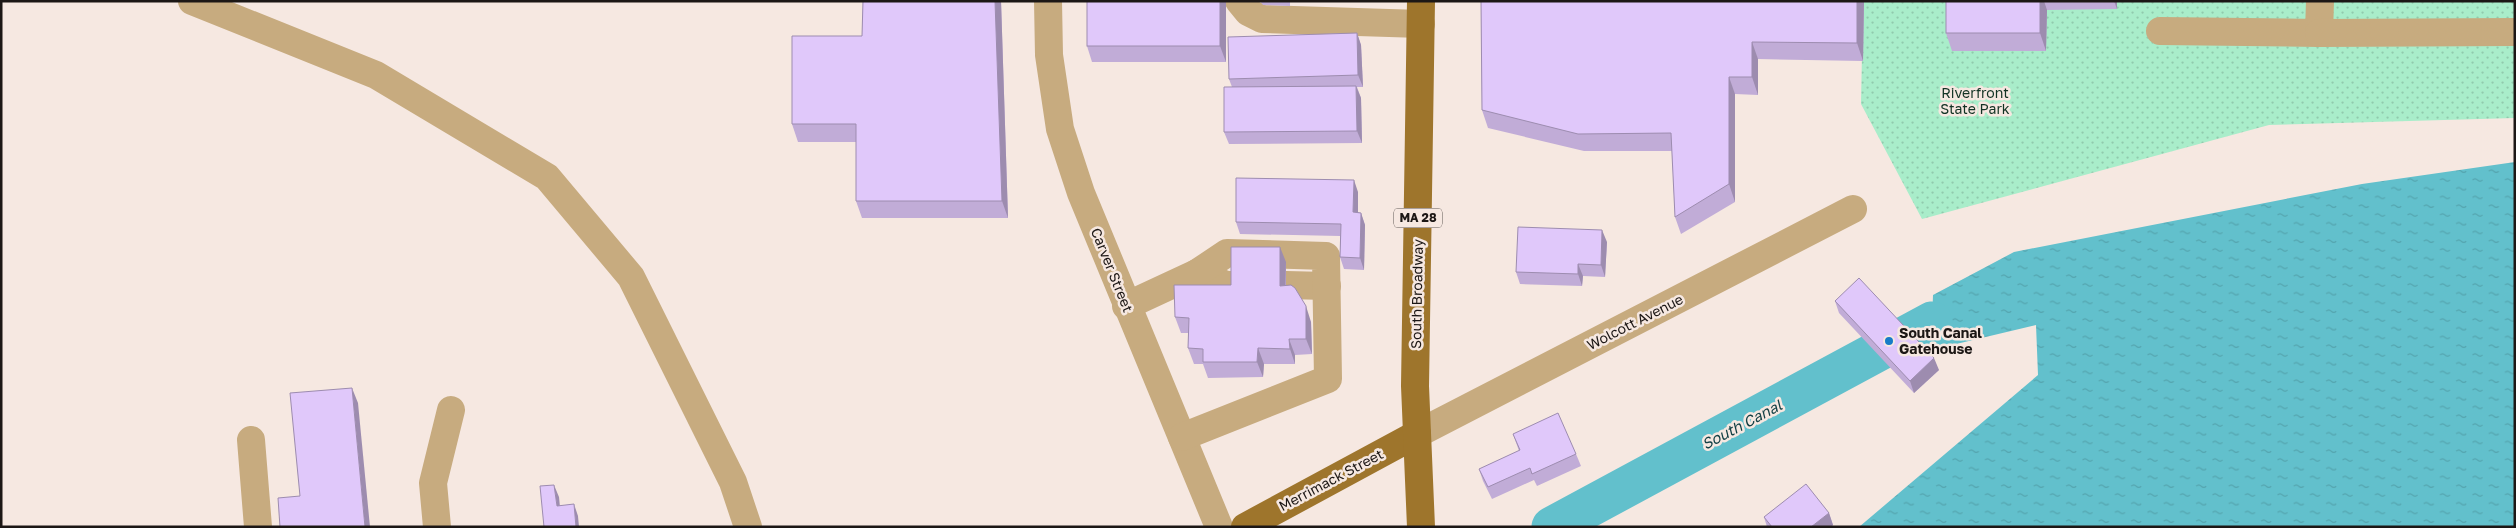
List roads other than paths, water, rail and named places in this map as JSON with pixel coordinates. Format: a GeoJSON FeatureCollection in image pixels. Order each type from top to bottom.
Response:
{"type":"FeatureCollection","features":[{"type":"Feature","properties":{"kind":"main road","name":"South Broadway"},"geometry":{"type":"LineString","coordinates":[[1421,13],[1415,386],[1421,527]]}},
{"type":"Feature","properties":{"kind":"main road","name":"Merrimack Street"},"geometry":{"type":"LineString","coordinates":[[1246,527],[1418,434]]}},
{"type":"Feature","properties":{"kind":"street"},"geometry":{"type":"LineString","coordinates":[[192,1],[376,75],[547,177],[631,277],[733,482],[748,527]]}},
{"type":"Feature","properties":{"kind":"street","name":"Carver Street"},"geometry":{"type":"LineString","coordinates":[[1048,1],[1049,55],[1060,129],[1081,193],[1126,306],[1219,527]]}},
{"type":"Feature","properties":{"kind":"street"},"geometry":{"type":"LineString","coordinates":[[1239,1],[1248,12],[1262,19],[1311,11],[1421,13]]}},
{"type":"Feature","properties":{"kind":"street"},"geometry":{"type":"LineString","coordinates":[[2319,33],[2320,1]]}},
{"type":"Feature","properties":{"kind":"street"},"geometry":{"type":"LineString","coordinates":[[2160,31],[2319,33],[2515,32]]}},
{"type":"Feature","properties":{"kind":"street","name":"Wolcott Avenue"},"geometry":{"type":"LineString","coordinates":[[1418,434],[1853,209]]}},
{"type":"Feature","properties":{"kind":"street"},"geometry":{"type":"LineString","coordinates":[[1126,306],[1197,273],[1227,253],[1326,256],[1328,379],[1182,437]]}},
{"type":"Feature","properties":{"kind":"street"},"geometry":{"type":"LineString","coordinates":[[1197,273],[1226,285],[1237,285]]}},
{"type":"Feature","properties":{"kind":"street"},"geometry":{"type":"LineString","coordinates":[[1286,285],[1327,286]]}},
{"type":"Feature","properties":{"kind":"street"},"geometry":{"type":"LineString","coordinates":[[437,527],[433,483],[451,410]]}},
{"type":"Feature","properties":{"kind":"street"},"geometry":{"type":"LineString","coordinates":[[251,440],[258,527]]}},
{"type":"Feature","properties":{"kind":"water"},"geometry":{"type":"Polygon","coordinates":[[[2515,162],[2515,527],[1859,527],[2038,375],[2036,325],[1931,350],[1933,295],[2014,252],[2362,184],[2515,162]]]}},
{"type":"Feature","properties":{"kind":"waterway","name":"South Canal"},"geometry":{"type":"LineString","coordinates":[[1552,527],[1932,322]]}},
{"type":"Feature","properties":{"kind":"place","name":"South Canal Gatehouse"},"geometry":{"type":"Point","coordinates":[1889,341]}},
{"type":"Feature","properties":{"kind":"park label","name":"Riverfront State Park"},"geometry":{"type":"Point","coordinates":[1975,102]}}]}
